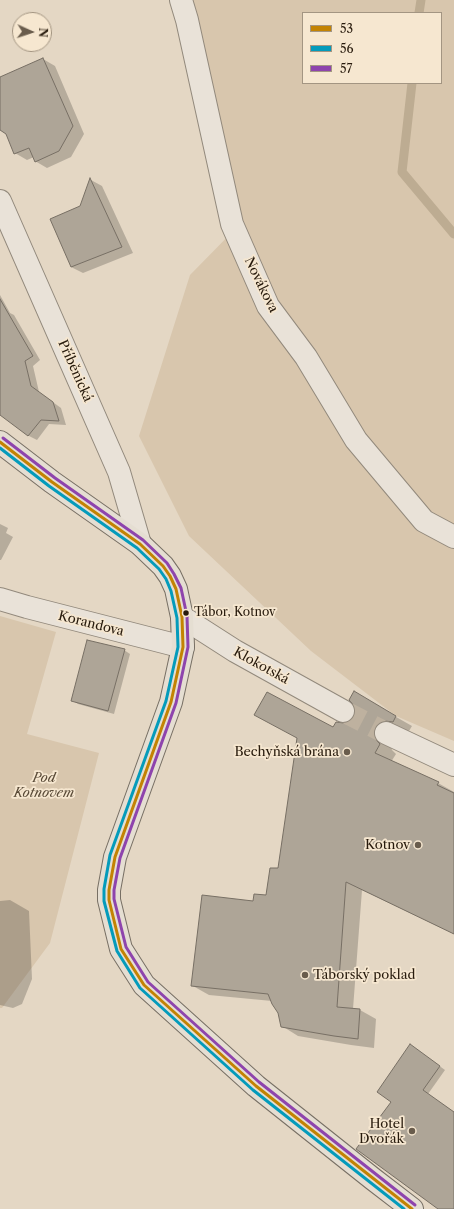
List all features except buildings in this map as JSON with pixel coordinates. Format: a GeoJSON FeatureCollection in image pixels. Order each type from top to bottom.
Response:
{"type":"FeatureCollection","features":[{"type":"Feature","properties":{"kind":"main road"},"geometry":{"type":"LineString","coordinates":[[0,442],[52,482],[140,544],[163,566],[176,589],[182,617],[183,647],[171,702],[115,857],[109,890],[108,900],[121,949],[144,985],[250,1081],[412,1209]]}},
{"type":"Feature","properties":{"kind":"street","name":"Novákova"},"geometry":{"type":"LineString","coordinates":[[181,0],[187,20],[232,224],[268,306],[306,357],[356,440],[424,521],[454,537]]}},
{"type":"Feature","properties":{"kind":"street","name":"Příběnická"},"geometry":{"type":"LineString","coordinates":[[0,201],[119,472],[140,544]]}},
{"type":"Feature","properties":{"kind":"street","name":"Korandova"},"geometry":{"type":"LineString","coordinates":[[0,599],[183,647]]}},
{"type":"Feature","properties":{"kind":"street","name":"Klokotská"},"geometry":{"type":"LineString","coordinates":[[182,617],[235,651],[343,711]]}},
{"type":"Feature","properties":{"kind":"street"},"geometry":{"type":"LineString","coordinates":[[386,733],[454,765]]}},
{"type":"Feature","properties":{"kind":"green space"},"geometry":{"type":"Polygon","coordinates":[[[192,0],[454,0],[454,741],[396,716],[311,651],[189,536],[139,436],[190,275],[242,222],[192,0]]]}},
{"type":"Feature","properties":{"kind":"green space","name":"Pod Kotnovem"},"geometry":{"type":"Polygon","coordinates":[[[0,616],[56,632],[27,734],[99,753],[50,943],[2,1008],[0,1008],[0,616]]]}},
{"type":"Feature","properties":{"kind":"waterway"},"geometry":{"type":"LineString","coordinates":[[419,12],[421,0]]}},
{"type":"Feature","properties":{"kind":"waterway"},"geometry":{"type":"LineString","coordinates":[[412,84],[402,172],[454,234]]}},
{"type":"Feature","properties":{"kind":"tunnel"},"geometry":{"type":"LineString","coordinates":[[343,711],[386,733]]}},
{"type":"Feature","properties":{"kind":"transit line","name":"57"},"geometry":{"type":"LineString","coordinates":[[3,438],[55,478],[143,540],[167,563],[181,588],[187,616],[188,647],[176,703],[120,858],[114,890],[114,899],[126,947],[148,982],[259,1082],[415,1205]]}},
{"type":"Feature","properties":{"kind":"transit line","name":"53"},"geometry":{"type":"LineString","coordinates":[[0,442],[52,482],[140,544],[163,566],[176,589],[182,617],[183,647],[171,702],[115,857],[109,890],[109,900],[121,949],[144,985],[256,1086],[412,1209]]}},
{"type":"Feature","properties":{"kind":"transit line","name":"56"},"geometry":{"type":"LineString","coordinates":[[0,448],[49,486],[137,548],[159,569],[166,579],[171,591],[177,618],[178,647],[166,701],[110,855],[104,889],[104,901],[117,951],[140,988],[253,1090],[404,1209]]}},
{"type":"Feature","properties":{"kind":"place","name":"Tábor, Kotnov"},"geometry":{"type":"Point","coordinates":[186,613]}},
{"type":"Feature","properties":{"kind":"place","name":"Bechyňská brána"},"geometry":{"type":"Point","coordinates":[347,752]}},
{"type":"Feature","properties":{"kind":"place","name":"Kotnov"},"geometry":{"type":"Point","coordinates":[418,845]}},
{"type":"Feature","properties":{"kind":"place","name":"Táborský poklad"},"geometry":{"type":"Point","coordinates":[305,975]}},
{"type":"Feature","properties":{"kind":"place","name":"Hotel Dvořák"},"geometry":{"type":"Point","coordinates":[412,1131]}}]}
